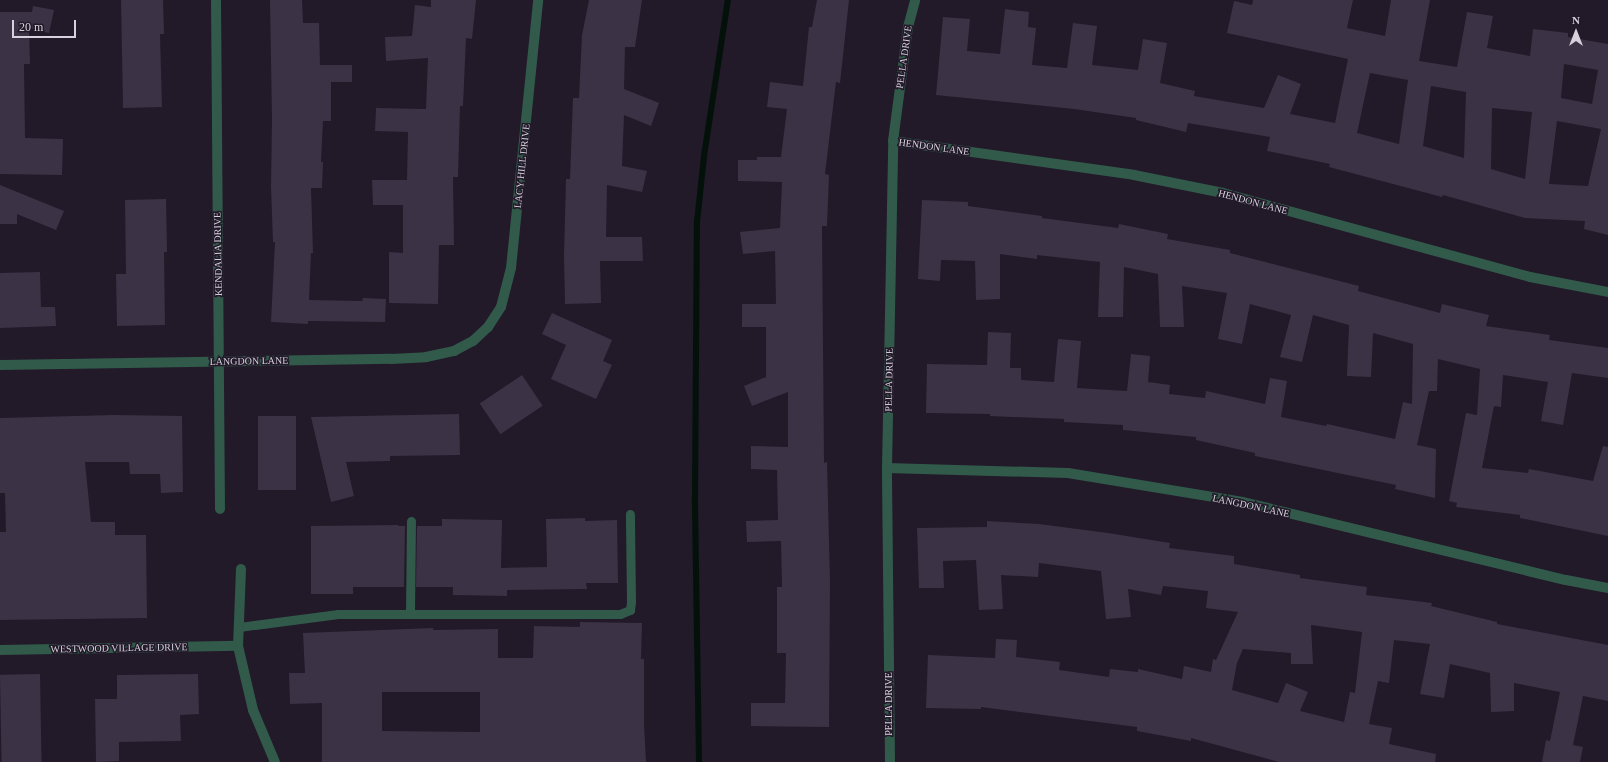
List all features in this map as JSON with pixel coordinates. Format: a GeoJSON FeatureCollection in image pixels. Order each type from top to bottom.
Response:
{"type":"FeatureCollection","features":[{"type":"Feature","properties":{"kind":"street","name":"KENDALIA DRIVE"},"geometry":{"type":"LineString","coordinates":[[216,0],[220,509]]}},
{"type":"Feature","properties":{"kind":"street","name":"LACY HILL DRIVE"},"geometry":{"type":"LineString","coordinates":[[488,327],[501,307],[512,268],[538,0]]}},
{"type":"Feature","properties":{"kind":"street","name":"PELLA DRIVE"},"geometry":{"type":"LineString","coordinates":[[890,762],[887,468],[893,141],[908,27],[915,0]]}},
{"type":"Feature","properties":{"kind":"street","name":"HENDON LANE"},"geometry":{"type":"LineString","coordinates":[[893,141],[1134,175],[1223,193],[1530,277],[1608,292]]}},
{"type":"Feature","properties":{"kind":"street","name":"LANGDON LANE"},"geometry":{"type":"LineString","coordinates":[[0,365],[426,357],[454,351],[473,341],[488,327]]}},
{"type":"Feature","properties":{"kind":"street","name":"LANGDON LANE"},"geometry":{"type":"LineString","coordinates":[[887,468],[1068,473],[1243,502],[1566,580],[1608,588]]}},
{"type":"Feature","properties":{"kind":"street"},"geometry":{"type":"LineString","coordinates":[[241,569],[238,646],[253,710],[275,762]]}},
{"type":"Feature","properties":{"kind":"street","name":"WESTWOOD VILLAGE DRIVE"},"geometry":{"type":"LineString","coordinates":[[0,650],[238,646]]}},
{"type":"Feature","properties":{"kind":"lane"},"geometry":{"type":"LineString","coordinates":[[239,627],[338,614],[620,614],[630,610],[631,602],[630,514]]}},
{"type":"Feature","properties":{"kind":"lane"},"geometry":{"type":"LineString","coordinates":[[410,614],[412,521]]}},
{"type":"Feature","properties":{"kind":"building"},"geometry":{"type":"Polygon","coordinates":[[[121,0],[163,0],[164,34],[160,34],[162,107],[123,108],[121,0]]]}},
{"type":"Feature","properties":{"kind":"building"},"geometry":{"type":"Polygon","coordinates":[[[270,0],[302,0],[303,23],[319,23],[320,65],[352,65],[352,82],[331,82],[331,121],[323,121],[321,162],[323,162],[322,188],[311,188],[313,253],[311,253],[309,300],[362,301],[363,298],[386,299],[385,322],[308,321],[308,324],[271,322],[275,242],[273,242],[271,187],[272,120],[270,0]]]}},
{"type":"Feature","properties":{"kind":"building"},"geometry":{"type":"Polygon","coordinates":[[[431,0],[476,0],[472,39],[466,38],[463,106],[460,106],[458,177],[453,177],[454,245],[439,245],[438,304],[389,303],[389,252],[403,253],[403,205],[373,205],[372,180],[407,180],[408,132],[375,131],[376,108],[426,109],[428,58],[386,61],[385,37],[412,36],[415,5],[431,7],[431,0]]]}},
{"type":"Feature","properties":{"kind":"building"},"geometry":{"type":"Polygon","coordinates":[[[589,0],[642,0],[635,47],[625,47],[624,89],[659,103],[651,126],[624,115],[622,166],[647,171],[642,192],[607,185],[606,237],[642,237],[643,261],[600,261],[601,303],[565,304],[564,255],[566,179],[570,179],[573,98],[579,98],[582,35],[589,0]]]}},
{"type":"Feature","properties":{"kind":"building"},"geometry":{"type":"Polygon","coordinates":[[[817,0],[849,0],[840,83],[836,82],[825,174],[829,175],[827,226],[822,226],[824,463],[827,462],[830,581],[829,727],[751,726],[751,703],[785,703],[786,653],[777,653],[777,587],[782,587],[781,541],[747,542],[746,521],[778,520],[777,470],[751,469],[751,446],[788,447],[788,392],[752,406],[744,386],[766,377],[766,327],[742,327],[742,304],[776,304],[775,251],[743,254],[740,232],[780,228],[782,182],[738,181],[738,160],[757,160],[757,157],[781,157],[787,109],[767,107],[770,82],[803,86],[809,27],[812,27],[817,0]]]}},
{"type":"Feature","properties":{"kind":"building"},"geometry":{"type":"Polygon","coordinates":[[[1253,0],[1353,0],[1347,28],[1385,36],[1391,0],[1430,0],[1419,61],[1457,67],[1467,12],[1493,16],[1487,48],[1530,56],[1533,29],[1568,33],[1568,37],[1608,44],[1608,235],[1584,229],[1585,221],[1525,218],[1443,195],[1442,197],[1329,167],[1330,164],[1267,151],[1270,137],[1188,123],[1186,132],[1136,120],[1136,118],[1074,109],[936,95],[943,17],[970,19],[967,51],[1000,54],[1005,9],[1029,12],[1028,27],[1036,28],[1032,65],[1067,68],[1073,23],[1097,26],[1092,65],[1138,70],[1143,39],[1167,43],[1160,83],[1195,91],[1194,96],[1264,108],[1278,75],[1301,84],[1290,114],[1335,123],[1348,59],[1227,33],[1234,1],[1252,5],[1253,0]],[[1564,64],[1561,98],[1592,104],[1598,70],[1564,64]],[[1370,73],[1357,133],[1399,144],[1408,80],[1370,73]],[[1431,86],[1423,146],[1464,158],[1466,92],[1431,86]],[[1492,108],[1491,169],[1525,179],[1532,112],[1492,108]],[[1557,121],[1549,184],[1588,186],[1601,129],[1557,121]]]}},
{"type":"Feature","properties":{"kind":"building"},"geometry":{"type":"Polygon","coordinates":[[[33,6],[54,10],[49,33],[29,28],[30,64],[24,64],[25,138],[63,139],[62,175],[0,174],[0,12],[32,12],[33,6]]]}},
{"type":"Feature","properties":{"kind":"building"},"geometry":{"type":"Polygon","coordinates":[[[0,185],[64,211],[56,230],[17,214],[17,224],[0,224],[0,185]]]}},
{"type":"Feature","properties":{"kind":"building"},"geometry":{"type":"Polygon","coordinates":[[[166,199],[167,252],[164,252],[165,325],[117,326],[116,274],[126,274],[125,200],[166,199]]]}},
{"type":"Feature","properties":{"kind":"building"},"geometry":{"type":"Polygon","coordinates":[[[922,200],[968,202],[968,206],[1042,216],[1042,218],[1118,228],[1119,224],[1168,234],[1167,239],[1230,250],[1230,253],[1359,286],[1358,291],[1440,313],[1442,304],[1489,315],[1486,326],[1550,335],[1549,340],[1608,348],[1608,378],[1572,373],[1563,425],[1541,421],[1548,382],[1503,375],[1501,407],[1494,406],[1482,468],[1528,473],[1529,469],[1593,481],[1603,446],[1608,447],[1608,536],[1520,518],[1520,515],[1456,507],[1457,503],[1449,501],[1466,413],[1477,415],[1480,369],[1438,359],[1437,391],[1429,391],[1417,445],[1436,449],[1435,498],[1395,489],[1396,485],[1255,456],[1255,453],[1196,440],[1196,437],[1123,430],[1123,425],[1064,422],[1064,419],[990,416],[990,414],[926,413],[927,364],[987,365],[988,332],[1011,333],[1010,368],[1021,368],[1021,380],[1054,382],[1058,339],[1081,341],[1077,388],[1127,391],[1131,354],[1150,356],[1148,382],[1170,385],[1169,394],[1205,398],[1206,391],[1265,404],[1270,378],[1287,381],[1281,417],[1326,426],[1327,424],[1395,439],[1403,402],[1412,404],[1413,344],[1373,333],[1371,377],[1347,376],[1349,325],[1313,315],[1302,362],[1280,357],[1291,315],[1250,304],[1242,344],[1218,339],[1227,293],[1182,286],[1184,327],[1160,327],[1158,274],[1124,267],[1123,317],[1098,317],[1100,262],[1037,255],[1037,259],[1000,254],[1000,299],[976,300],[975,261],[941,260],[940,281],[918,279],[922,200]]]}},
{"type":"Feature","properties":{"kind":"building"},"geometry":{"type":"Polygon","coordinates":[[[40,272],[41,307],[55,307],[56,326],[0,328],[0,273],[40,272]]]}},
{"type":"Feature","properties":{"kind":"building"},"geometry":{"type":"Polygon","coordinates":[[[552,313],[612,340],[603,361],[612,365],[596,399],[551,379],[566,345],[542,334],[552,313]]]}},
{"type":"Feature","properties":{"kind":"building"},"geometry":{"type":"Polygon","coordinates":[[[522,375],[543,406],[500,434],[480,404],[522,375]]]}},
{"type":"Feature","properties":{"kind":"building"},"geometry":{"type":"Polygon","coordinates":[[[459,414],[460,455],[390,456],[390,461],[346,462],[354,496],[331,502],[311,417],[459,414]]]}},
{"type":"Feature","properties":{"kind":"building"},"geometry":{"type":"Polygon","coordinates":[[[114,415],[182,416],[183,492],[161,493],[160,474],[130,474],[129,462],[85,462],[91,522],[115,522],[115,535],[146,535],[147,618],[0,620],[0,532],[6,532],[5,493],[0,493],[0,418],[114,415]]]}},
{"type":"Feature","properties":{"kind":"building"},"geometry":{"type":"Polygon","coordinates":[[[258,416],[296,416],[296,490],[258,490],[258,416]]]}},
{"type":"Feature","properties":{"kind":"building"},"geometry":{"type":"Polygon","coordinates":[[[585,518],[585,521],[617,520],[618,583],[586,583],[587,589],[507,590],[507,596],[453,595],[453,587],[416,587],[417,526],[442,526],[442,519],[502,520],[501,568],[547,567],[546,519],[585,518]]]}},
{"type":"Feature","properties":{"kind":"building"},"geometry":{"type":"Polygon","coordinates":[[[987,521],[1039,524],[1170,543],[1169,548],[1234,556],[1234,564],[1300,575],[1300,578],[1367,587],[1366,595],[1432,603],[1431,606],[1497,622],[1497,624],[1608,645],[1608,701],[1583,696],[1573,745],[1583,747],[1580,762],[1542,762],[1546,740],[1550,741],[1560,692],[1514,683],[1514,711],[1491,712],[1490,673],[1450,664],[1444,698],[1420,694],[1430,644],[1394,640],[1389,683],[1378,681],[1369,724],[1392,728],[1389,744],[1436,754],[1435,762],[1279,762],[1191,738],[1191,741],[1137,731],[1137,727],[981,707],[981,709],[926,708],[928,655],[995,658],[996,639],[1017,640],[1016,657],[1060,662],[1059,670],[1109,677],[1110,669],[1138,672],[1138,669],[1182,679],[1184,666],[1211,672],[1213,659],[1216,660],[1238,612],[1206,608],[1208,591],[1163,586],[1161,595],[1128,589],[1131,617],[1106,619],[1101,571],[1039,563],[1038,577],[1001,575],[1003,609],[979,610],[976,560],[943,561],[944,588],[919,588],[917,528],[987,527],[987,521]],[[1311,625],[1313,664],[1291,664],[1291,653],[1243,649],[1237,663],[1232,690],[1278,703],[1286,683],[1308,692],[1300,711],[1344,722],[1350,692],[1355,693],[1362,632],[1311,625]]]}},
{"type":"Feature","properties":{"kind":"building"},"geometry":{"type":"Polygon","coordinates":[[[311,526],[405,526],[404,587],[353,587],[353,594],[311,594],[311,526]]]}},
{"type":"Feature","properties":{"kind":"building"},"geometry":{"type":"Polygon","coordinates":[[[580,622],[642,623],[641,659],[644,659],[644,724],[646,762],[322,762],[322,703],[290,704],[289,673],[305,673],[303,633],[433,628],[433,630],[498,629],[498,658],[533,658],[534,626],[580,627],[580,622]],[[382,692],[382,731],[480,732],[480,692],[382,692]]]}},
{"type":"Feature","properties":{"kind":"building"},"geometry":{"type":"Polygon","coordinates":[[[40,674],[42,762],[2,762],[0,675],[40,674]]]}},
{"type":"Feature","properties":{"kind":"building"},"geometry":{"type":"Polygon","coordinates":[[[198,674],[199,714],[180,715],[181,741],[119,742],[119,761],[96,762],[95,699],[117,699],[117,675],[198,674]]]}},
{"type":"Feature","properties":{"kind":"waterway"},"geometry":{"type":"LineString","coordinates":[[699,762],[695,496],[697,222],[704,156],[728,0]]}}]}
